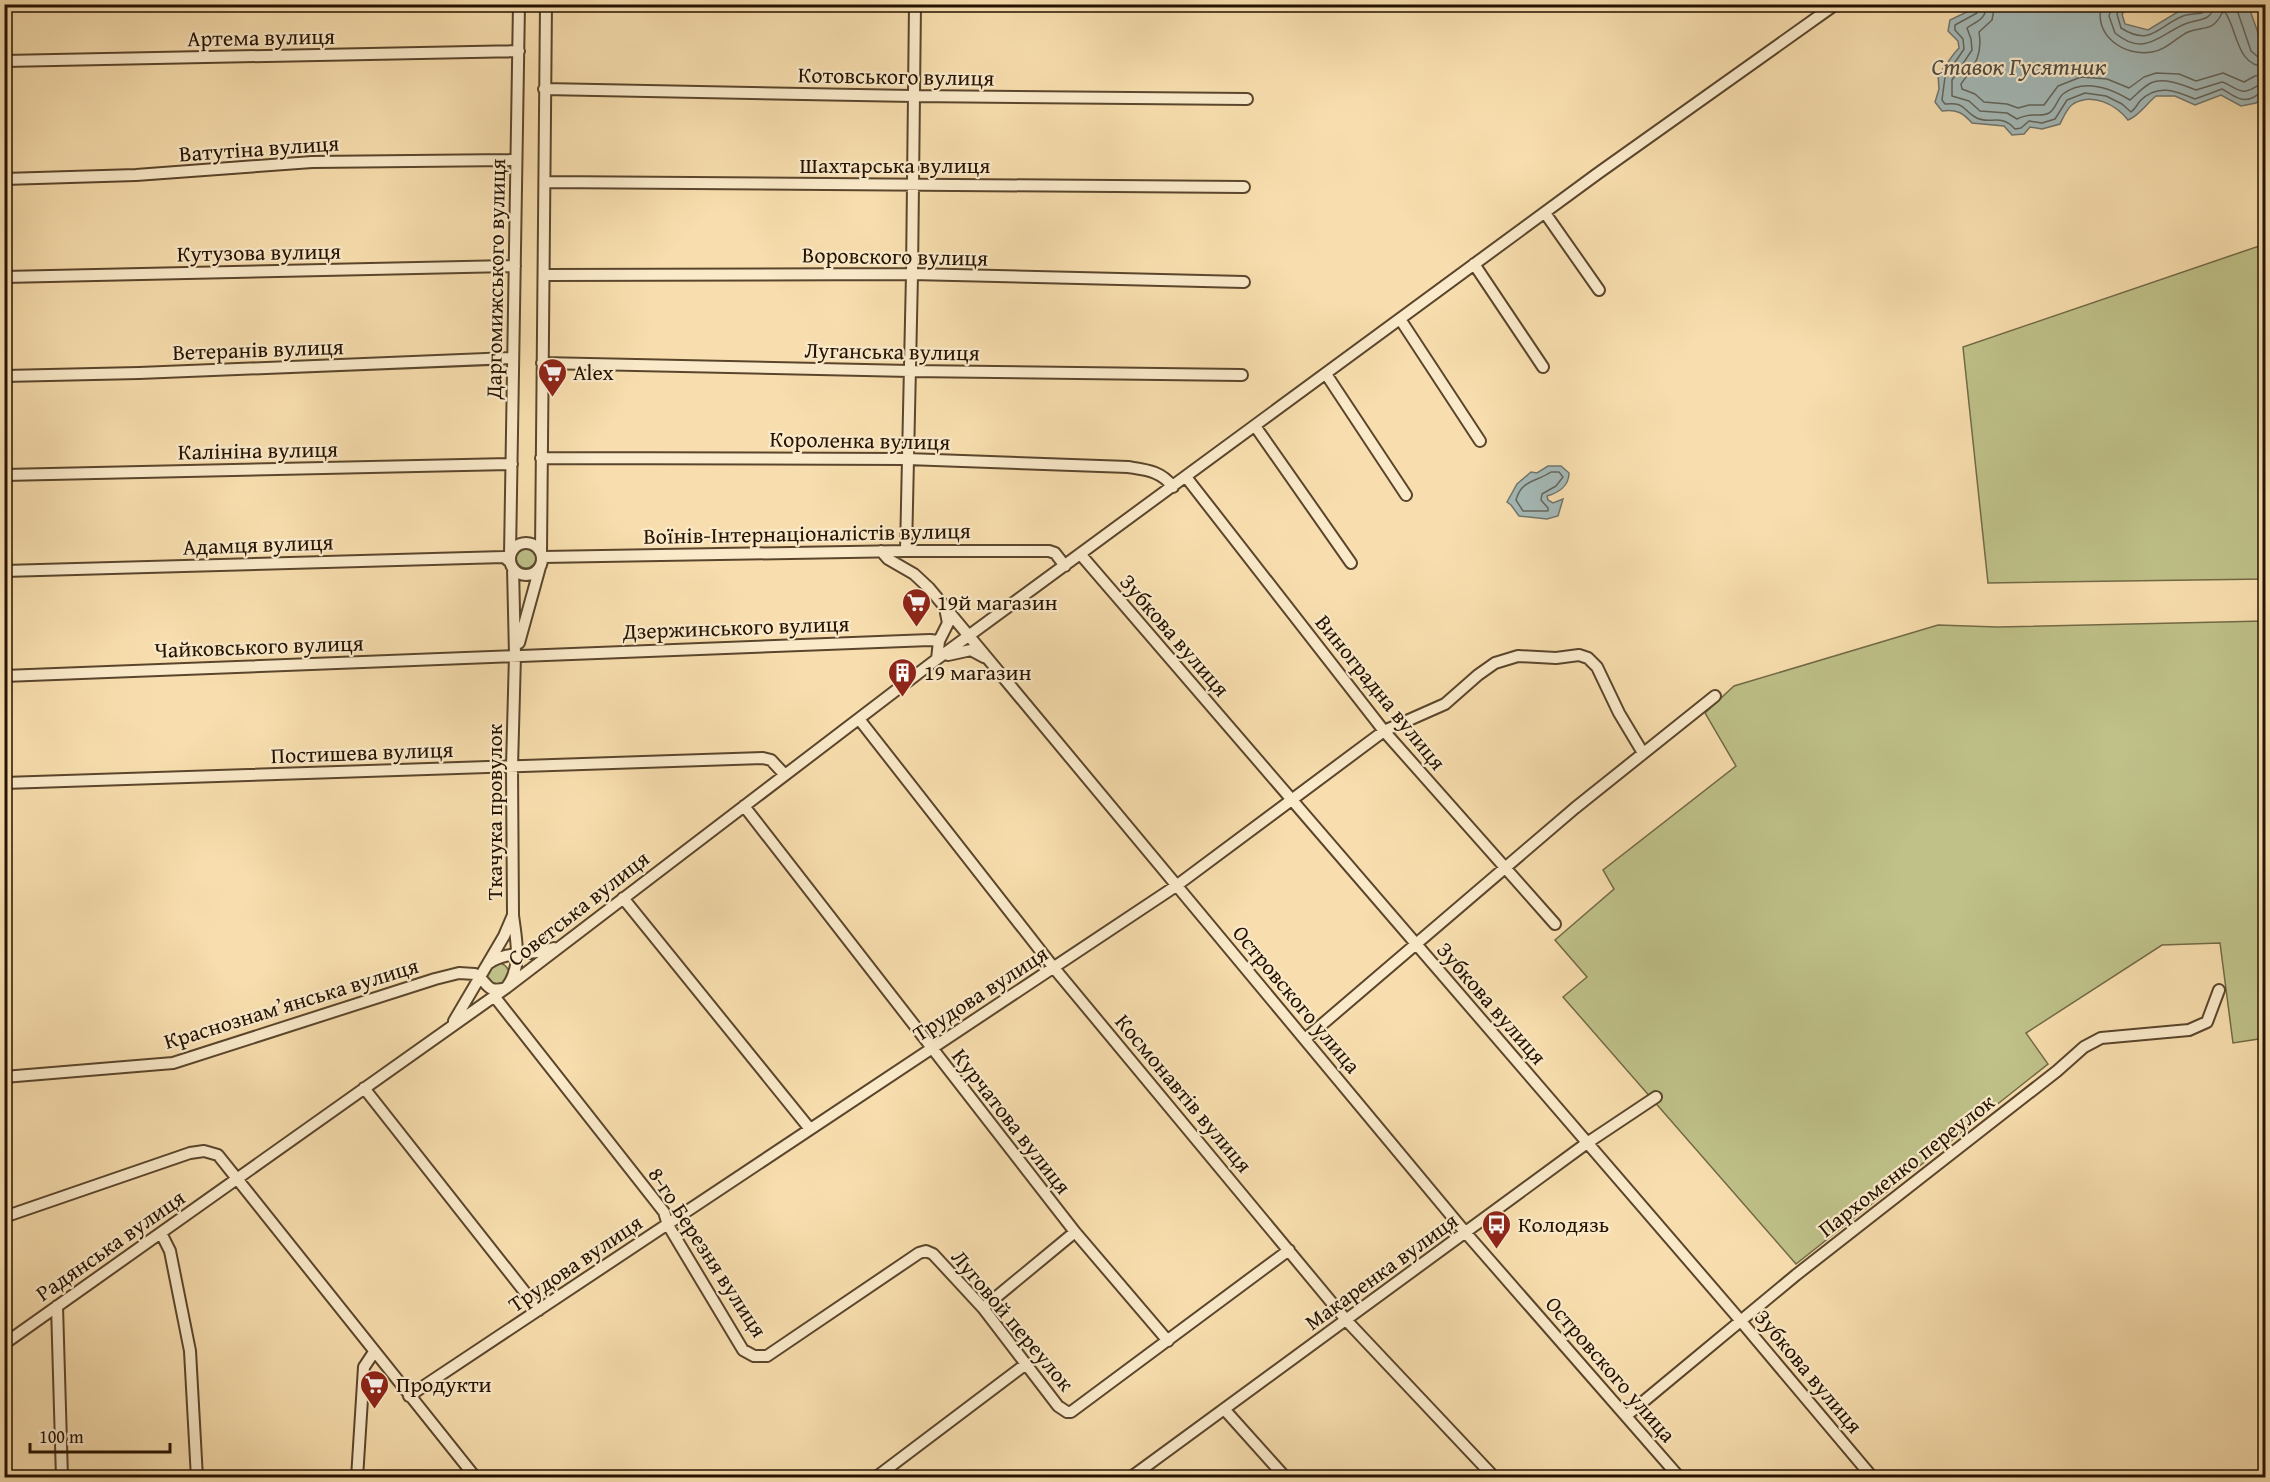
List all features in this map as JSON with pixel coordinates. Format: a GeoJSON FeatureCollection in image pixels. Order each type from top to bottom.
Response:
{"type":"FeatureCollection","features":[{"type":"Feature","properties":{"kind":"street","name":"Даргомижського вулиця"},"geometry":{"type":"LineString","coordinates":[[515,655],[511,562],[519,4]]}},
{"type":"Feature","properties":{"kind":"street"},"geometry":{"type":"LineString","coordinates":[[515,655],[541,559],[546,4]]}},
{"type":"Feature","properties":{"kind":"street"},"geometry":{"type":"LineString","coordinates":[[906,551],[915,4]]}},
{"type":"Feature","properties":{"kind":"street"},"geometry":{"type":"LineString","coordinates":[[1226,4],[1249,5]]}},
{"type":"Feature","properties":{"kind":"street","name":"Совєтська вулиця"},"geometry":{"type":"LineString","coordinates":[[237,1178],[506,988],[937,660],[1474,264],[1836,4]]}},
{"type":"Feature","properties":{"kind":"street","name":"Артема вулиця"},"geometry":{"type":"LineString","coordinates":[[4,61],[519,51]]}},
{"type":"Feature","properties":{"kind":"street","name":"Котовського вулиця"},"geometry":{"type":"LineString","coordinates":[[544,89],[1248,99]]}},
{"type":"Feature","properties":{"kind":"street","name":"Ватутіна вулиця"},"geometry":{"type":"LineString","coordinates":[[4,179],[136,175],[312,162],[516,160]]}},
{"type":"Feature","properties":{"kind":"street","name":"Шахтарська вулиця"},"geometry":{"type":"LineString","coordinates":[[545,182],[1244,187]]}},
{"type":"Feature","properties":{"kind":"street"},"geometry":{"type":"LineString","coordinates":[[1545,213],[1599,290]]}},
{"type":"Feature","properties":{"kind":"street"},"geometry":{"type":"LineString","coordinates":[[1474,264],[1543,367]]}},
{"type":"Feature","properties":{"kind":"street","name":"Кутузова вулиця"},"geometry":{"type":"LineString","coordinates":[[4,277],[515,266]]}},
{"type":"Feature","properties":{"kind":"street","name":"Воровского вулиця"},"geometry":{"type":"LineString","coordinates":[[545,275],[912,274],[1244,282]]}},
{"type":"Feature","properties":{"kind":"street"},"geometry":{"type":"LineString","coordinates":[[1400,319],[1480,441]]}},
{"type":"Feature","properties":{"kind":"street","name":"Ветеранів вулиця"},"geometry":{"type":"LineString","coordinates":[[4,376],[513,358]]}},
{"type":"Feature","properties":{"kind":"street","name":"Луганська вулиця"},"geometry":{"type":"LineString","coordinates":[[542,363],[1242,375]]}},
{"type":"Feature","properties":{"kind":"street"},"geometry":{"type":"LineString","coordinates":[[1326,374],[1406,495]]}},
{"type":"Feature","properties":{"kind":"street"},"geometry":{"type":"LineString","coordinates":[[1256,426],[1351,563]]}},
{"type":"Feature","properties":{"kind":"street","name":"Короленка вулиця"},"geometry":{"type":"LineString","coordinates":[[541,458],[908,459],[1128,467],[1154,471],[1166,478],[1173,487]]}},
{"type":"Feature","properties":{"kind":"street","name":"Калініна вулиця"},"geometry":{"type":"LineString","coordinates":[[4,475],[512,464]]}},
{"type":"Feature","properties":{"kind":"street","name":"Виноградна вулиця"},"geometry":{"type":"LineString","coordinates":[[1186,477],[1384,731],[1555,924]]}},
{"type":"Feature","properties":{"kind":"street"},"geometry":{"type":"LineString","coordinates":[[525,542],[534,544],[541,559],[537,572],[527,575],[521,574],[511,562],[515,546],[525,542]]}},
{"type":"Feature","properties":{"kind":"street","name":"Воїнів-Інтернаціоналістів вулиця"},"geometry":{"type":"LineString","coordinates":[[541,559],[880,551],[1049,551],[1055,553],[1065,566]]}},
{"type":"Feature","properties":{"kind":"street","name":"Островского улица"},"geometry":{"type":"LineString","coordinates":[[880,551],[888,559],[914,574],[944,605],[1465,1232],[1680,1478]]}},
{"type":"Feature","properties":{"kind":"street","name":"Зубкова вулиця"},"geometry":{"type":"LineString","coordinates":[[1081,555],[1740,1320],[1873,1478]]}},
{"type":"Feature","properties":{"kind":"street","name":"Адамця вулиця"},"geometry":{"type":"LineString","coordinates":[[4,571],[504,557],[511,562]]}},
{"type":"Feature","properties":{"kind":"street"},"geometry":{"type":"LineString","coordinates":[[944,605],[948,623],[939,641],[937,660],[960,651],[970,650],[994,665]]}},
{"type":"Feature","properties":{"kind":"street","name":"Дзержинського вулиця"},"geometry":{"type":"LineString","coordinates":[[515,655],[939,641]]}},
{"type":"Feature","properties":{"kind":"street","name":"Чайковського вулиця"},"geometry":{"type":"LineString","coordinates":[[4,676],[515,655]]}},
{"type":"Feature","properties":{"kind":"street","name":"Ткачука провулок"},"geometry":{"type":"LineString","coordinates":[[451,1025],[504,936],[513,915],[512,767],[515,655]]}},
{"type":"Feature","properties":{"kind":"street","name":"Трудова вулиця"},"geometry":{"type":"LineString","coordinates":[[409,1396],[1176,886],[1384,731],[1445,704],[1495,663],[1518,656],[1579,655],[1588,658],[1597,668],[1619,713],[1643,753]]}},
{"type":"Feature","properties":{"kind":"street"},"geometry":{"type":"LineString","coordinates":[[1305,1039],[1504,868],[1715,696]]}},
{"type":"Feature","properties":{"kind":"street","name":"Космонавтів вулиця"},"geometry":{"type":"LineString","coordinates":[[859,719],[1054,968],[1347,1321],[1496,1478]]}},
{"type":"Feature","properties":{"kind":"street","name":"Постишева вулиця"},"geometry":{"type":"LineString","coordinates":[[4,783],[763,758],[771,760],[785,775]]}},
{"type":"Feature","properties":{"kind":"street","name":"Курчатова вулиця"},"geometry":{"type":"LineString","coordinates":[[744,806],[1074,1232],[1168,1341]]}},
{"type":"Feature","properties":{"kind":"street"},"geometry":{"type":"LineString","coordinates":[[623,898],[810,1129]]}},
{"type":"Feature","properties":{"kind":"street"},"geometry":{"type":"LineString","coordinates":[[480,976],[490,989],[498,990],[506,988],[515,974],[517,954],[513,915]]}},
{"type":"Feature","properties":{"kind":"street"},"geometry":{"type":"LineString","coordinates":[[488,963],[497,958],[536,953],[560,945]]}},
{"type":"Feature","properties":{"kind":"street","name":"Краснознамʼянська вулиця"},"geometry":{"type":"LineString","coordinates":[[4,1077],[173,1064],[435,979],[459,973],[480,976]]}},
{"type":"Feature","properties":{"kind":"street","name":"Пархоменко переулок"},"geometry":{"type":"LineString","coordinates":[[1626,1416],[1740,1320],[2058,1071],[2084,1047],[2101,1038],[2189,1030],[2207,1022],[2219,990]]}},
{"type":"Feature","properties":{"kind":"street","name":"8-го Березня вулиця"},"geometry":{"type":"LineString","coordinates":[[494,996],[664,1212],[668,1224],[743,1350],[754,1356],[767,1356],[849,1300]]}},
{"type":"Feature","properties":{"kind":"street"},"geometry":{"type":"LineString","coordinates":[[364,1088],[539,1310]]}},
{"type":"Feature","properties":{"kind":"street","name":"Макаренка вулиця"},"geometry":{"type":"LineString","coordinates":[[1130,1478],[1587,1143],[1656,1097]]}},
{"type":"Feature","properties":{"kind":"street"},"geometry":{"type":"LineString","coordinates":[[4,1217],[190,1153],[204,1151],[218,1155],[476,1478]]}},
{"type":"Feature","properties":{"kind":"street","name":"Радянська вулиця"},"geometry":{"type":"LineString","coordinates":[[4,1344],[237,1178]]}},
{"type":"Feature","properties":{"kind":"street"},"geometry":{"type":"LineString","coordinates":[[983,1308],[1074,1232]]}},
{"type":"Feature","properties":{"kind":"street"},"geometry":{"type":"LineString","coordinates":[[161,1233],[170,1251],[190,1351],[197,1478]]}},
{"type":"Feature","properties":{"kind":"street","name":"Луговой переулок"},"geometry":{"type":"LineString","coordinates":[[849,1300],[919,1253],[926,1251],[933,1254],[983,1308],[1058,1406],[1071,1412],[1289,1250]]}},
{"type":"Feature","properties":{"kind":"street"},"geometry":{"type":"LineString","coordinates":[[57,1306],[62,1478]]}},
{"type":"Feature","properties":{"kind":"street"},"geometry":{"type":"LineString","coordinates":[[357,1478],[364,1367],[374,1353]]}},
{"type":"Feature","properties":{"kind":"street"},"geometry":{"type":"LineString","coordinates":[[875,1478],[1026,1364]]}},
{"type":"Feature","properties":{"kind":"street"},"geometry":{"type":"LineString","coordinates":[[1224,1409],[1286,1478]]}},
{"type":"Feature","properties":{"kind":"green space"},"geometry":{"type":"Polygon","coordinates":[[[2265,244],[2265,579],[1988,583],[1963,347],[2265,244]]]}},
{"type":"Feature","properties":{"kind":"green space"},"geometry":{"type":"Polygon","coordinates":[[[526,548],[533,551],[536,558],[533,565],[526,568],[519,565],[516,558],[519,551],[526,548]]]}},
{"type":"Feature","properties":{"kind":"green space"},"geometry":{"type":"Polygon","coordinates":[[[2265,621],[2265,1038],[2233,1043],[2220,943],[2162,945],[2026,1033],[2048,1064],[1796,1264],[1563,997],[1587,977],[1555,940],[1614,889],[1603,870],[1736,766],[1705,713],[1734,686],[1938,625],[1997,627],[2265,621]]]}},
{"type":"Feature","properties":{"kind":"green space"},"geometry":{"type":"Polygon","coordinates":[[[498,963],[506,966],[509,974],[506,982],[498,985],[490,982],[487,974],[490,966],[498,963]]]}},
{"type":"Feature","properties":{"kind":"water","name":"Ставок Гусятник"},"geometry":{"type":"Polygon","coordinates":[[[1972,5],[2131,5],[2122,14],[2125,24],[2148,30],[2181,10],[2211,5],[2248,5],[2265,52],[2265,95],[2256,103],[2241,106],[2221,95],[2195,105],[2175,96],[2156,96],[2128,120],[2111,105],[2088,99],[2073,104],[2065,113],[2060,124],[2042,129],[2030,127],[2024,134],[2012,135],[2004,126],[1972,123],[1959,112],[1942,111],[1935,102],[1939,89],[1938,74],[1959,48],[1958,41],[1948,31],[1950,20],[1973,9],[1972,5]]]}},
{"type":"Feature","properties":{"kind":"water"},"geometry":{"type":"Polygon","coordinates":[[[1548,466],[1561,466],[1569,473],[1569,478],[1562,488],[1547,496],[1548,500],[1553,503],[1563,499],[1558,516],[1547,519],[1519,516],[1507,502],[1517,484],[1531,472],[1537,473],[1548,466]]]}},
{"type":"Feature","properties":{"kind":"place","name":"Alex"},"geometry":{"type":"Point","coordinates":[552,398]}},
{"type":"Feature","properties":{"kind":"place","name":"19й магазин"},"geometry":{"type":"Point","coordinates":[916,628]}},
{"type":"Feature","properties":{"kind":"place","name":"19 магазин"},"geometry":{"type":"Point","coordinates":[903,698]}},
{"type":"Feature","properties":{"kind":"place","name":"Колодязь"},"geometry":{"type":"Point","coordinates":[1497,1250]}},
{"type":"Feature","properties":{"kind":"place","name":"Продукти"},"geometry":{"type":"Point","coordinates":[375,1410]}}]}
